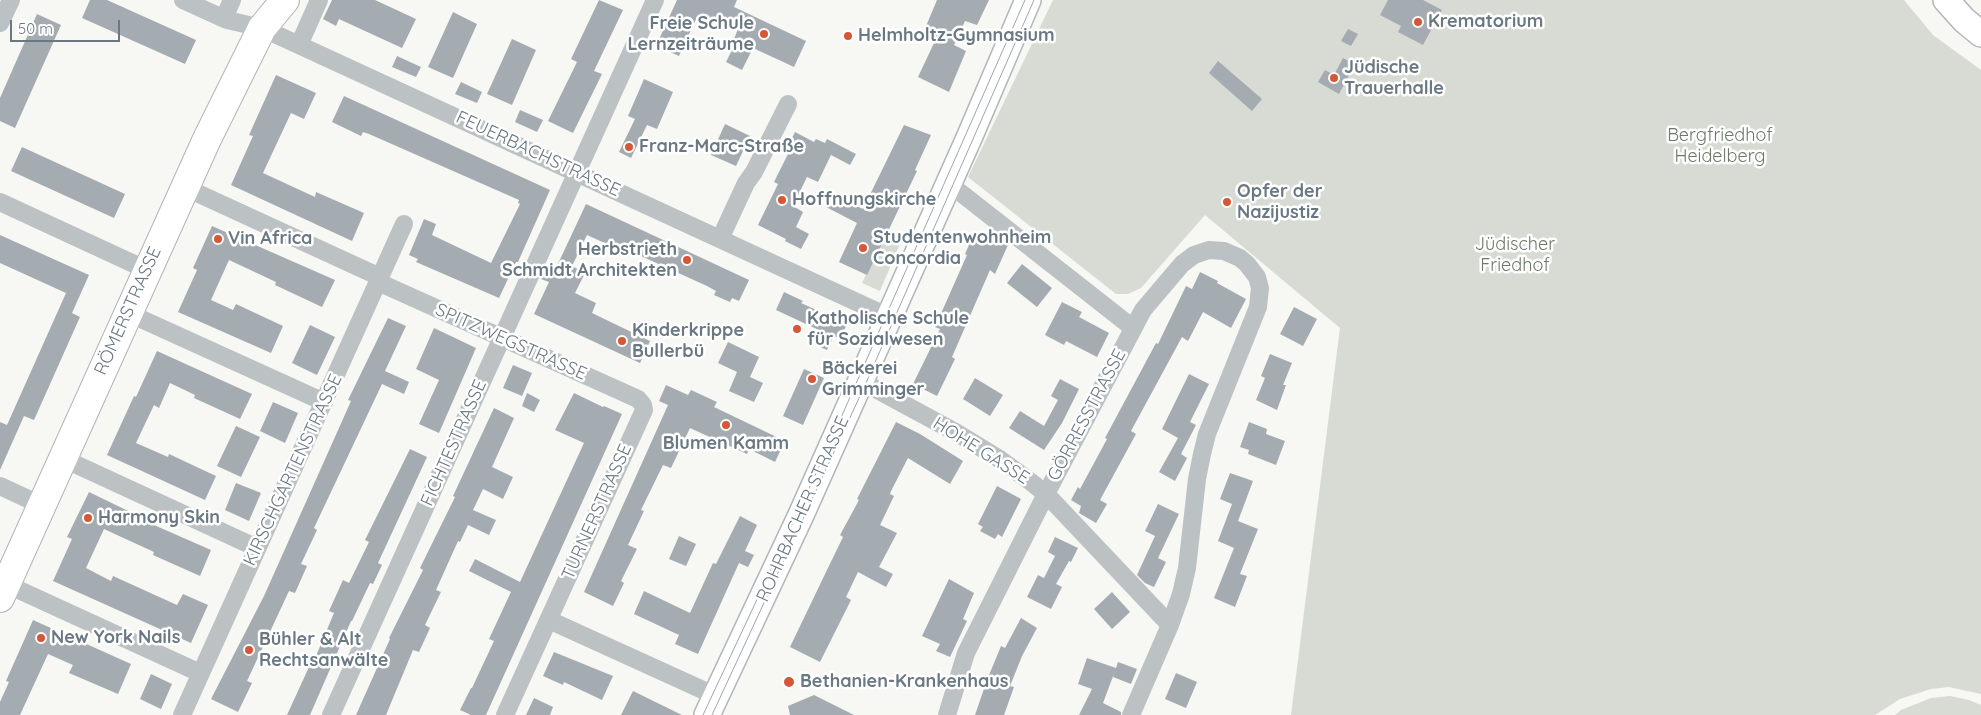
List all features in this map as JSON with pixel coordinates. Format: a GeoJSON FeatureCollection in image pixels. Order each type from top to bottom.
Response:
{"type":"FeatureCollection","features":[{"type":"Feature","properties":{"kind":"main road","name":"RÖMERSTRASSE"},"geometry":{"type":"LineString","coordinates":[[262,28],[263,0]]}},
{"type":"Feature","properties":{"kind":"main road","name":"RÖMERSTRASSE"},"geometry":{"type":"LineString","coordinates":[[3,591],[184,187],[262,28],[284,0]]}},
{"type":"Feature","properties":{"kind":"main road","name":"ROHRBACHER STRASSE"},"geometry":{"type":"LineString","coordinates":[[712,706],[861,381],[1028,0]]}},
{"type":"Feature","properties":{"kind":"main road"},"geometry":{"type":"LineString","coordinates":[[1946,0],[1964,20],[1981,34]]}},
{"type":"Feature","properties":{"kind":"street"},"geometry":{"type":"LineString","coordinates":[[0,23],[10,0]]}},
{"type":"Feature","properties":{"kind":"street","name":"FEUERBACHSTRASSE"},"geometry":{"type":"LineString","coordinates":[[183,0],[224,18],[262,28],[576,171],[889,317]]}},
{"type":"Feature","properties":{"kind":"street"},"geometry":{"type":"LineString","coordinates":[[224,18],[232,0]]}},
{"type":"Feature","properties":{"kind":"street"},"geometry":{"type":"LineString","coordinates":[[299,45],[319,0]]}},
{"type":"Feature","properties":{"kind":"street"},"geometry":{"type":"LineString","coordinates":[[576,171],[654,0]]}},
{"type":"Feature","properties":{"kind":"street"},"geometry":{"type":"LineString","coordinates":[[720,239],[746,183],[754,172],[788,104]]}},
{"type":"Feature","properties":{"kind":"street","name":"FICHTESTRASSE"},"geometry":{"type":"LineString","coordinates":[[331,715],[502,339],[576,171]]}},
{"type":"Feature","properties":{"kind":"street","name":"GÖRRESSTRASSE"},"geometry":{"type":"LineString","coordinates":[[947,715],[966,653],[1046,494],[1133,328],[961,193],[948,186]]}},
{"type":"Feature","properties":{"kind":"street","name":"SPITZWEGSTRASSE"},"geometry":{"type":"LineString","coordinates":[[184,187],[502,339],[638,399],[643,404]]}},
{"type":"Feature","properties":{"kind":"street"},"geometry":{"type":"LineString","coordinates":[[0,202],[147,270]]}},
{"type":"Feature","properties":{"kind":"street","name":"KIRSCHGARTENSTRASSE"},"geometry":{"type":"LineString","coordinates":[[182,715],[404,224]]}},
{"type":"Feature","properties":{"kind":"street"},"geometry":{"type":"LineString","coordinates":[[1130,715],[1182,594],[1202,454],[1207,434],[1258,307],[1260,288],[1257,278],[1247,264],[1232,254],[1215,250],[1194,255],[1182,264],[1143,310],[1133,328]]}},
{"type":"Feature","properties":{"kind":"street"},"geometry":{"type":"LineString","coordinates":[[128,313],[324,402]]}},
{"type":"Feature","properties":{"kind":"street","name":"HOHE GASSE"},"geometry":{"type":"LineString","coordinates":[[861,381],[957,433],[1000,460],[1046,494],[1170,624]]}},
{"type":"Feature","properties":{"kind":"street","name":"TURNERSTRASSE"},"geometry":{"type":"LineString","coordinates":[[505,715],[644,410],[643,404]]}},
{"type":"Feature","properties":{"kind":"street"},"geometry":{"type":"LineString","coordinates":[[62,458],[257,548]]}},
{"type":"Feature","properties":{"kind":"street"},"geometry":{"type":"LineString","coordinates":[[0,486],[42,505]]}},
{"type":"Feature","properties":{"kind":"street"},"geometry":{"type":"LineString","coordinates":[[3,591],[200,673]]}},
{"type":"Feature","properties":{"kind":"street"},"geometry":{"type":"LineString","coordinates":[[549,620],[712,706]]}},
{"type":"Feature","properties":{"kind":"green space"},"geometry":{"type":"Polygon","coordinates":[[[1053,0],[1904,0],[1933,35],[1981,70],[1981,694],[1949,687],[1931,689],[1900,699],[1875,715],[1291,715],[1340,328],[1205,215],[1141,288],[1128,294],[1116,294],[968,177],[1053,0]]]}},
{"type":"Feature","properties":{"kind":"green space"},"geometry":{"type":"Polygon","coordinates":[[[887,233],[902,239],[880,291],[862,283],[887,233]]]}},
{"type":"Feature","properties":{"kind":"green space"},"geometry":{"type":"Polygon","coordinates":[[[1950,696],[1981,705],[1981,715],[1895,715],[1901,710],[1931,698],[1950,696]]]}},
{"type":"Feature","properties":{"kind":"building"},"geometry":{"type":"Polygon","coordinates":[[[90,0],[107,0],[196,40],[185,64],[82,18],[90,0]]]}},
{"type":"Feature","properties":{"kind":"building"},"geometry":{"type":"Polygon","coordinates":[[[332,0],[375,0],[416,19],[402,48],[339,19],[336,26],[323,19],[332,0]]]}},
{"type":"Feature","properties":{"kind":"building"},"geometry":{"type":"Polygon","coordinates":[[[599,0],[623,10],[594,71],[602,74],[573,133],[548,121],[577,62],[571,59],[599,0]]]}},
{"type":"Feature","properties":{"kind":"building"},"geometry":{"type":"Polygon","coordinates":[[[677,0],[737,0],[734,7],[806,41],[794,67],[753,48],[742,70],[726,62],[737,40],[734,39],[738,29],[697,17],[679,56],[656,46],[677,0]]]}},
{"type":"Feature","properties":{"kind":"building"},"geometry":{"type":"Polygon","coordinates":[[[937,0],[989,0],[977,25],[965,21],[954,45],[966,51],[949,92],[918,77],[934,43],[921,38],[937,0]]]}},
{"type":"Feature","properties":{"kind":"building","name":"Krematorium"},"geometry":{"type":"Polygon","coordinates":[[[1388,0],[1423,0],[1442,10],[1423,45],[1398,32],[1401,26],[1380,15],[1388,0]]]}},
{"type":"Feature","properties":{"kind":"building"},"geometry":{"type":"Polygon","coordinates":[[[453,12],[477,24],[453,78],[428,67],[453,12]]]}},
{"type":"Feature","properties":{"kind":"building"},"geometry":{"type":"Polygon","coordinates":[[[37,14],[61,25],[15,128],[0,121],[0,98],[37,14]]]}},
{"type":"Feature","properties":{"kind":"building"},"geometry":{"type":"Polygon","coordinates":[[[1348,29],[1358,34],[1351,46],[1341,41],[1348,29]]]}},
{"type":"Feature","properties":{"kind":"building"},"geometry":{"type":"Polygon","coordinates":[[[512,39],[536,50],[512,105],[487,94],[512,39]]]}},
{"type":"Feature","properties":{"kind":"building"},"geometry":{"type":"Polygon","coordinates":[[[397,56],[421,67],[416,77],[392,67],[397,56]]]}},
{"type":"Feature","properties":{"kind":"building","name":"Jüdische Trauerhalle"},"geometry":{"type":"Polygon","coordinates":[[[1343,58],[1355,64],[1339,94],[1318,82],[1325,70],[1334,75],[1343,58]]]}},
{"type":"Feature","properties":{"kind":"building"},"geometry":{"type":"Polygon","coordinates":[[[1218,61],[1262,99],[1252,111],[1209,73],[1218,61]]]}},
{"type":"Feature","properties":{"kind":"building"},"geometry":{"type":"Polygon","coordinates":[[[276,75],[316,93],[304,119],[291,113],[263,173],[315,197],[316,192],[364,213],[352,241],[231,185],[253,136],[249,135],[276,75]]]}},
{"type":"Feature","properties":{"kind":"building"},"geometry":{"type":"Polygon","coordinates":[[[644,79],[673,92],[657,129],[647,125],[631,158],[619,152],[635,119],[628,116],[644,79]]]}},
{"type":"Feature","properties":{"kind":"building"},"geometry":{"type":"Polygon","coordinates":[[[461,82],[482,92],[477,103],[455,94],[461,82]]]}},
{"type":"Feature","properties":{"kind":"building"},"geometry":{"type":"Polygon","coordinates":[[[344,96],[550,190],[518,262],[516,262],[499,298],[416,262],[418,259],[409,255],[424,219],[436,224],[432,235],[491,263],[520,204],[518,203],[519,200],[369,134],[363,132],[361,136],[332,122],[344,96]]]}},
{"type":"Feature","properties":{"kind":"building"},"geometry":{"type":"Polygon","coordinates":[[[520,110],[543,120],[537,132],[515,122],[520,110]]]}},
{"type":"Feature","properties":{"kind":"building"},"geometry":{"type":"Polygon","coordinates":[[[725,124],[750,136],[736,166],[711,155],[725,124]]]}},
{"type":"Feature","properties":{"kind":"building"},"geometry":{"type":"Polygon","coordinates":[[[904,125],[931,135],[915,170],[917,171],[867,275],[839,262],[857,223],[826,207],[832,194],[863,209],[904,125]]]}},
{"type":"Feature","properties":{"kind":"building","name":"Hoffnungskirche"},"geometry":{"type":"Polygon","coordinates":[[[795,132],[814,142],[816,139],[825,143],[827,139],[856,154],[850,165],[831,155],[818,182],[807,177],[793,206],[803,212],[796,227],[809,234],[801,249],[758,225],[778,184],[774,182],[791,148],[788,146],[795,132]]]}},
{"type":"Feature","properties":{"kind":"building"},"geometry":{"type":"Polygon","coordinates":[[[22,147],[125,194],[114,218],[11,171],[22,147]]]}},
{"type":"Feature","properties":{"kind":"building"},"geometry":{"type":"Polygon","coordinates":[[[586,204],[749,280],[739,301],[732,298],[730,302],[714,295],[716,291],[707,286],[630,251],[628,257],[607,248],[609,245],[587,235],[572,266],[585,273],[575,293],[596,303],[592,313],[650,341],[640,363],[534,314],[549,282],[541,279],[548,264],[556,268],[586,204]]]}},
{"type":"Feature","properties":{"kind":"building"},"geometry":{"type":"Polygon","coordinates":[[[212,226],[335,280],[322,307],[275,285],[276,282],[229,260],[211,300],[233,310],[236,304],[283,326],[271,353],[178,312],[197,270],[193,268],[212,226]]]}},
{"type":"Feature","properties":{"kind":"building"},"geometry":{"type":"Polygon","coordinates":[[[975,231],[1008,245],[995,274],[990,270],[952,357],[955,359],[937,396],[913,384],[940,329],[935,327],[967,255],[965,254],[975,231]]]}},
{"type":"Feature","properties":{"kind":"building"},"geometry":{"type":"Polygon","coordinates":[[[0,235],[89,275],[72,313],[80,317],[34,420],[24,416],[0,470],[0,422],[7,425],[66,293],[0,263],[0,235]]]}},
{"type":"Feature","properties":{"kind":"building"},"geometry":{"type":"Polygon","coordinates":[[[1022,264],[1052,288],[1037,307],[1007,283],[1022,264]]]}},
{"type":"Feature","properties":{"kind":"building"},"geometry":{"type":"Polygon","coordinates":[[[1200,272],[1246,299],[1231,328],[1203,312],[1188,341],[1182,337],[1131,431],[1136,434],[1100,500],[1107,504],[1096,523],[1079,513],[1081,506],[1071,500],[1078,487],[1080,489],[1107,439],[1105,438],[1156,343],[1158,344],[1186,286],[1192,289],[1200,272]]]}},
{"type":"Feature","properties":{"kind":"building"},"geometry":{"type":"Polygon","coordinates":[[[784,292],[803,301],[801,303],[847,324],[840,339],[834,336],[827,350],[815,345],[821,331],[776,310],[784,292]]]}},
{"type":"Feature","properties":{"kind":"building"},"geometry":{"type":"Polygon","coordinates":[[[1062,302],[1082,312],[1079,317],[1109,333],[1097,357],[1066,341],[1064,345],[1045,335],[1062,302]]]}},
{"type":"Feature","properties":{"kind":"building"},"geometry":{"type":"Polygon","coordinates":[[[1294,307],[1317,319],[1303,346],[1280,334],[1294,307]]]}},
{"type":"Feature","properties":{"kind":"building"},"geometry":{"type":"Polygon","coordinates":[[[388,318],[406,326],[385,371],[409,382],[404,394],[382,384],[314,528],[317,530],[301,564],[307,566],[295,593],[289,591],[247,681],[252,683],[238,712],[211,699],[264,596],[351,401],[348,400],[388,318]]]}},
{"type":"Feature","properties":{"kind":"building"},"geometry":{"type":"Polygon","coordinates":[[[310,325],[335,337],[317,375],[292,363],[310,325]]]}},
{"type":"Feature","properties":{"kind":"building"},"geometry":{"type":"Polygon","coordinates":[[[434,328],[476,348],[439,433],[419,424],[439,380],[416,369],[434,328]]]}},
{"type":"Feature","properties":{"kind":"building"},"geometry":{"type":"Polygon","coordinates":[[[728,342],[759,357],[750,377],[763,383],[754,402],[729,391],[737,372],[718,363],[728,342]]]}},
{"type":"Feature","properties":{"kind":"building"},"geometry":{"type":"Polygon","coordinates":[[[157,351],[252,394],[240,419],[194,398],[195,395],[170,383],[159,408],[154,405],[136,443],[168,457],[169,454],[216,476],[205,500],[107,455],[157,351]]]}},
{"type":"Feature","properties":{"kind":"building"},"geometry":{"type":"Polygon","coordinates":[[[1270,354],[1292,363],[1283,385],[1286,385],[1277,410],[1256,400],[1265,378],[1261,376],[1270,354]]]}},
{"type":"Feature","properties":{"kind":"building"},"geometry":{"type":"Polygon","coordinates":[[[513,365],[532,373],[522,396],[503,388],[513,365]]]}},
{"type":"Feature","properties":{"kind":"building"},"geometry":{"type":"Polygon","coordinates":[[[804,369],[824,378],[803,425],[783,416],[804,369]]]}},
{"type":"Feature","properties":{"kind":"building"},"geometry":{"type":"Polygon","coordinates":[[[1189,374],[1209,384],[1190,422],[1196,425],[1181,454],[1187,458],[1175,481],[1159,472],[1178,438],[1162,429],[1189,374]]]}},
{"type":"Feature","properties":{"kind":"building"},"geometry":{"type":"Polygon","coordinates":[[[975,378],[1003,395],[990,416],[963,399],[975,378]]]}},
{"type":"Feature","properties":{"kind":"building"},"geometry":{"type":"Polygon","coordinates":[[[1060,379],[1079,389],[1062,423],[1044,450],[1009,428],[1020,411],[1044,426],[1058,400],[1051,396],[1060,379]]]}},
{"type":"Feature","properties":{"kind":"building"},"geometry":{"type":"Polygon","coordinates":[[[666,385],[688,395],[691,390],[717,402],[714,407],[785,441],[775,462],[749,449],[747,454],[690,428],[671,468],[663,465],[641,510],[644,511],[628,545],[637,549],[621,581],[624,583],[613,606],[584,592],[668,405],[659,401],[666,385]]]}},
{"type":"Feature","properties":{"kind":"building"},"geometry":{"type":"Polygon","coordinates":[[[527,393],[540,400],[534,412],[522,406],[527,393]]]}},
{"type":"Feature","properties":{"kind":"building"},"geometry":{"type":"Polygon","coordinates":[[[574,393],[622,414],[486,715],[471,715],[460,710],[494,641],[489,639],[511,592],[469,571],[475,559],[520,582],[584,443],[555,430],[574,393]]]}},
{"type":"Feature","properties":{"kind":"building"},"geometry":{"type":"Polygon","coordinates":[[[273,402],[298,413],[285,443],[260,431],[273,402]]]}},
{"type":"Feature","properties":{"kind":"building"},"geometry":{"type":"Polygon","coordinates":[[[494,408],[514,418],[492,467],[513,477],[503,499],[483,489],[473,510],[496,520],[489,535],[468,525],[460,542],[458,541],[436,590],[441,592],[425,625],[430,628],[419,652],[413,650],[386,715],[356,715],[389,638],[423,570],[420,568],[455,497],[453,496],[494,408]]]}},
{"type":"Feature","properties":{"kind":"building"},"geometry":{"type":"Polygon","coordinates":[[[896,422],[920,434],[963,461],[950,484],[908,458],[891,491],[890,494],[894,496],[880,525],[897,533],[879,567],[893,574],[886,587],[858,572],[846,597],[851,600],[820,662],[790,647],[843,537],[840,535],[896,422]]]}},
{"type":"Feature","properties":{"kind":"building"},"geometry":{"type":"Polygon","coordinates":[[[1249,422],[1267,429],[1266,434],[1285,441],[1276,465],[1248,454],[1249,450],[1240,447],[1249,422]]]}},
{"type":"Feature","properties":{"kind":"building"},"geometry":{"type":"Polygon","coordinates":[[[236,426],[260,437],[241,477],[217,466],[236,426]]]}},
{"type":"Feature","properties":{"kind":"building"},"geometry":{"type":"Polygon","coordinates":[[[410,449],[427,457],[378,563],[382,565],[373,584],[370,583],[351,621],[310,715],[287,715],[309,667],[311,668],[334,613],[329,611],[343,580],[349,583],[369,542],[365,540],[410,449]]]}},
{"type":"Feature","properties":{"kind":"building"},"geometry":{"type":"Polygon","coordinates":[[[1230,473],[1253,481],[1238,521],[1258,529],[1240,574],[1247,576],[1235,607],[1214,598],[1234,548],[1218,541],[1232,504],[1220,499],[1230,473]]]}},
{"type":"Feature","properties":{"kind":"building"},"geometry":{"type":"Polygon","coordinates":[[[236,483],[261,493],[249,521],[225,510],[236,483]]]}},
{"type":"Feature","properties":{"kind":"building"},"geometry":{"type":"Polygon","coordinates":[[[997,486],[1021,499],[1002,537],[998,534],[995,539],[980,531],[983,527],[978,524],[997,486]]]}},
{"type":"Feature","properties":{"kind":"building"},"geometry":{"type":"Polygon","coordinates":[[[89,492],[154,525],[211,550],[200,576],[153,555],[154,552],[104,529],[86,568],[111,581],[113,576],[177,605],[183,594],[208,605],[191,643],[53,581],[72,539],[67,537],[89,492]]]}},
{"type":"Feature","properties":{"kind":"building"},"geometry":{"type":"Polygon","coordinates":[[[1158,504],[1179,514],[1158,558],[1166,562],[1154,587],[1145,583],[1137,575],[1155,536],[1145,531],[1158,504]]]}},
{"type":"Feature","properties":{"kind":"building"},"geometry":{"type":"Polygon","coordinates":[[[740,516],[757,525],[745,551],[754,555],[748,567],[739,563],[698,654],[675,644],[679,635],[634,614],[644,591],[690,613],[713,563],[716,564],[740,516]]]}},
{"type":"Feature","properties":{"kind":"building"},"geometry":{"type":"Polygon","coordinates":[[[679,536],[696,544],[686,566],[669,559],[679,536]]]}},
{"type":"Feature","properties":{"kind":"building"},"geometry":{"type":"Polygon","coordinates":[[[1055,537],[1078,548],[1056,584],[1062,587],[1051,609],[1027,597],[1038,575],[1044,578],[1055,556],[1048,552],[1055,537]]]}},
{"type":"Feature","properties":{"kind":"building"},"geometry":{"type":"Polygon","coordinates":[[[949,579],[974,593],[963,619],[967,621],[950,657],[936,651],[940,644],[922,636],[949,579]]]}},
{"type":"Feature","properties":{"kind":"building"},"geometry":{"type":"Polygon","coordinates":[[[1112,592],[1130,612],[1112,629],[1094,609],[1112,592]]]}},
{"type":"Feature","properties":{"kind":"building"},"geometry":{"type":"Polygon","coordinates":[[[1021,618],[1037,628],[1022,656],[1010,686],[1014,687],[1004,715],[975,715],[1001,646],[1005,648],[1021,618]]]}},
{"type":"Feature","properties":{"kind":"building"},"geometry":{"type":"Polygon","coordinates":[[[33,620],[131,664],[118,694],[69,673],[73,665],[48,654],[20,715],[0,715],[0,702],[9,682],[6,681],[33,620]]]}},
{"type":"Feature","properties":{"kind":"building"},"geometry":{"type":"Polygon","coordinates":[[[554,652],[613,676],[602,700],[564,682],[563,685],[543,676],[554,652]]]}},
{"type":"Feature","properties":{"kind":"building"},"geometry":{"type":"Polygon","coordinates":[[[1087,658],[1116,668],[1118,662],[1137,669],[1131,684],[1113,677],[1115,671],[1103,703],[1121,712],[1121,715],[1079,715],[1092,689],[1078,684],[1087,658]]]}},
{"type":"Feature","properties":{"kind":"building"},"geometry":{"type":"Polygon","coordinates":[[[1176,673],[1197,682],[1186,708],[1165,699],[1176,673]]]}},
{"type":"Feature","properties":{"kind":"building"},"geometry":{"type":"Polygon","coordinates":[[[151,674],[172,684],[161,709],[140,699],[151,674]]]}},
{"type":"Feature","properties":{"kind":"building"},"geometry":{"type":"Polygon","coordinates":[[[633,691],[682,715],[621,715],[633,691]]]}},
{"type":"Feature","properties":{"kind":"building"},"geometry":{"type":"Polygon","coordinates":[[[814,695],[854,715],[790,715],[788,706],[814,695]]]}},
{"type":"Feature","properties":{"kind":"building"},"geometry":{"type":"Polygon","coordinates":[[[534,698],[553,707],[550,715],[526,715],[534,698]]]}},
{"type":"Feature","properties":{"kind":"tram line"},"geometry":{"type":"LineString","coordinates":[[703,715],[825,454],[1025,0]]}},
{"type":"Feature","properties":{"kind":"tram line"},"geometry":{"type":"LineString","coordinates":[[712,715],[866,383],[1034,0]]}},
{"type":"Feature","properties":{"kind":"place","name":"Krematorium"},"geometry":{"type":"Point","coordinates":[1418,22]}},
{"type":"Feature","properties":{"kind":"place","name":"Freie Schule Lernzeiträume"},"geometry":{"type":"Point","coordinates":[764,34]}},
{"type":"Feature","properties":{"kind":"place","name":"Helmholtz-Gymnasium"},"geometry":{"type":"Point","coordinates":[848,36]}},
{"type":"Feature","properties":{"kind":"place","name":"Jüdische Trauerhalle"},"geometry":{"type":"Point","coordinates":[1334,78]}},
{"type":"Feature","properties":{"kind":"place","name":"Franz-Marc-Straße"},"geometry":{"type":"Point","coordinates":[629,147]}},
{"type":"Feature","properties":{"kind":"place","name":"Hoffnungskirche"},"geometry":{"type":"Point","coordinates":[782,200]}},
{"type":"Feature","properties":{"kind":"place","name":"Opfer der Nazijustiz"},"geometry":{"type":"Point","coordinates":[1227,202]}},
{"type":"Feature","properties":{"kind":"place","name":"Vin Africa"},"geometry":{"type":"Point","coordinates":[218,239]}},
{"type":"Feature","properties":{"kind":"place","name":"Studentenwohnheim Concordia"},"geometry":{"type":"Point","coordinates":[863,248]}},
{"type":"Feature","properties":{"kind":"place","name":"Herbstrieth Schmidt Architekten"},"geometry":{"type":"Point","coordinates":[687,260]}},
{"type":"Feature","properties":{"kind":"place","name":"Katholische Schule für Sozialwesen"},"geometry":{"type":"Point","coordinates":[797,329]}},
{"type":"Feature","properties":{"kind":"place","name":"Kinderkrippe Bullerbü"},"geometry":{"type":"Point","coordinates":[622,341]}},
{"type":"Feature","properties":{"kind":"place","name":"Bäckerei Grimminger"},"geometry":{"type":"Point","coordinates":[812,379]}},
{"type":"Feature","properties":{"kind":"place","name":"Blumen Kamm"},"geometry":{"type":"Point","coordinates":[726,425]}},
{"type":"Feature","properties":{"kind":"place","name":"Harmony Skin"},"geometry":{"type":"Point","coordinates":[88,518]}},
{"type":"Feature","properties":{"kind":"place","name":"New York Nails"},"geometry":{"type":"Point","coordinates":[41,638]}},
{"type":"Feature","properties":{"kind":"place","name":"Bühler & Alt Rechtsanwälte"},"geometry":{"type":"Point","coordinates":[249,650]}},
{"type":"Feature","properties":{"kind":"place","name":"Bethanien-Krankenhaus"},"geometry":{"type":"Point","coordinates":[789,682]}},
{"type":"Feature","properties":{"kind":"park label","name":"Bergfriedhof Heidelberg"},"geometry":{"type":"Point","coordinates":[1720,146]}},
{"type":"Feature","properties":{"kind":"park label","name":"Jüdischer Friedhof"},"geometry":{"type":"Point","coordinates":[1515,255]}}]}
